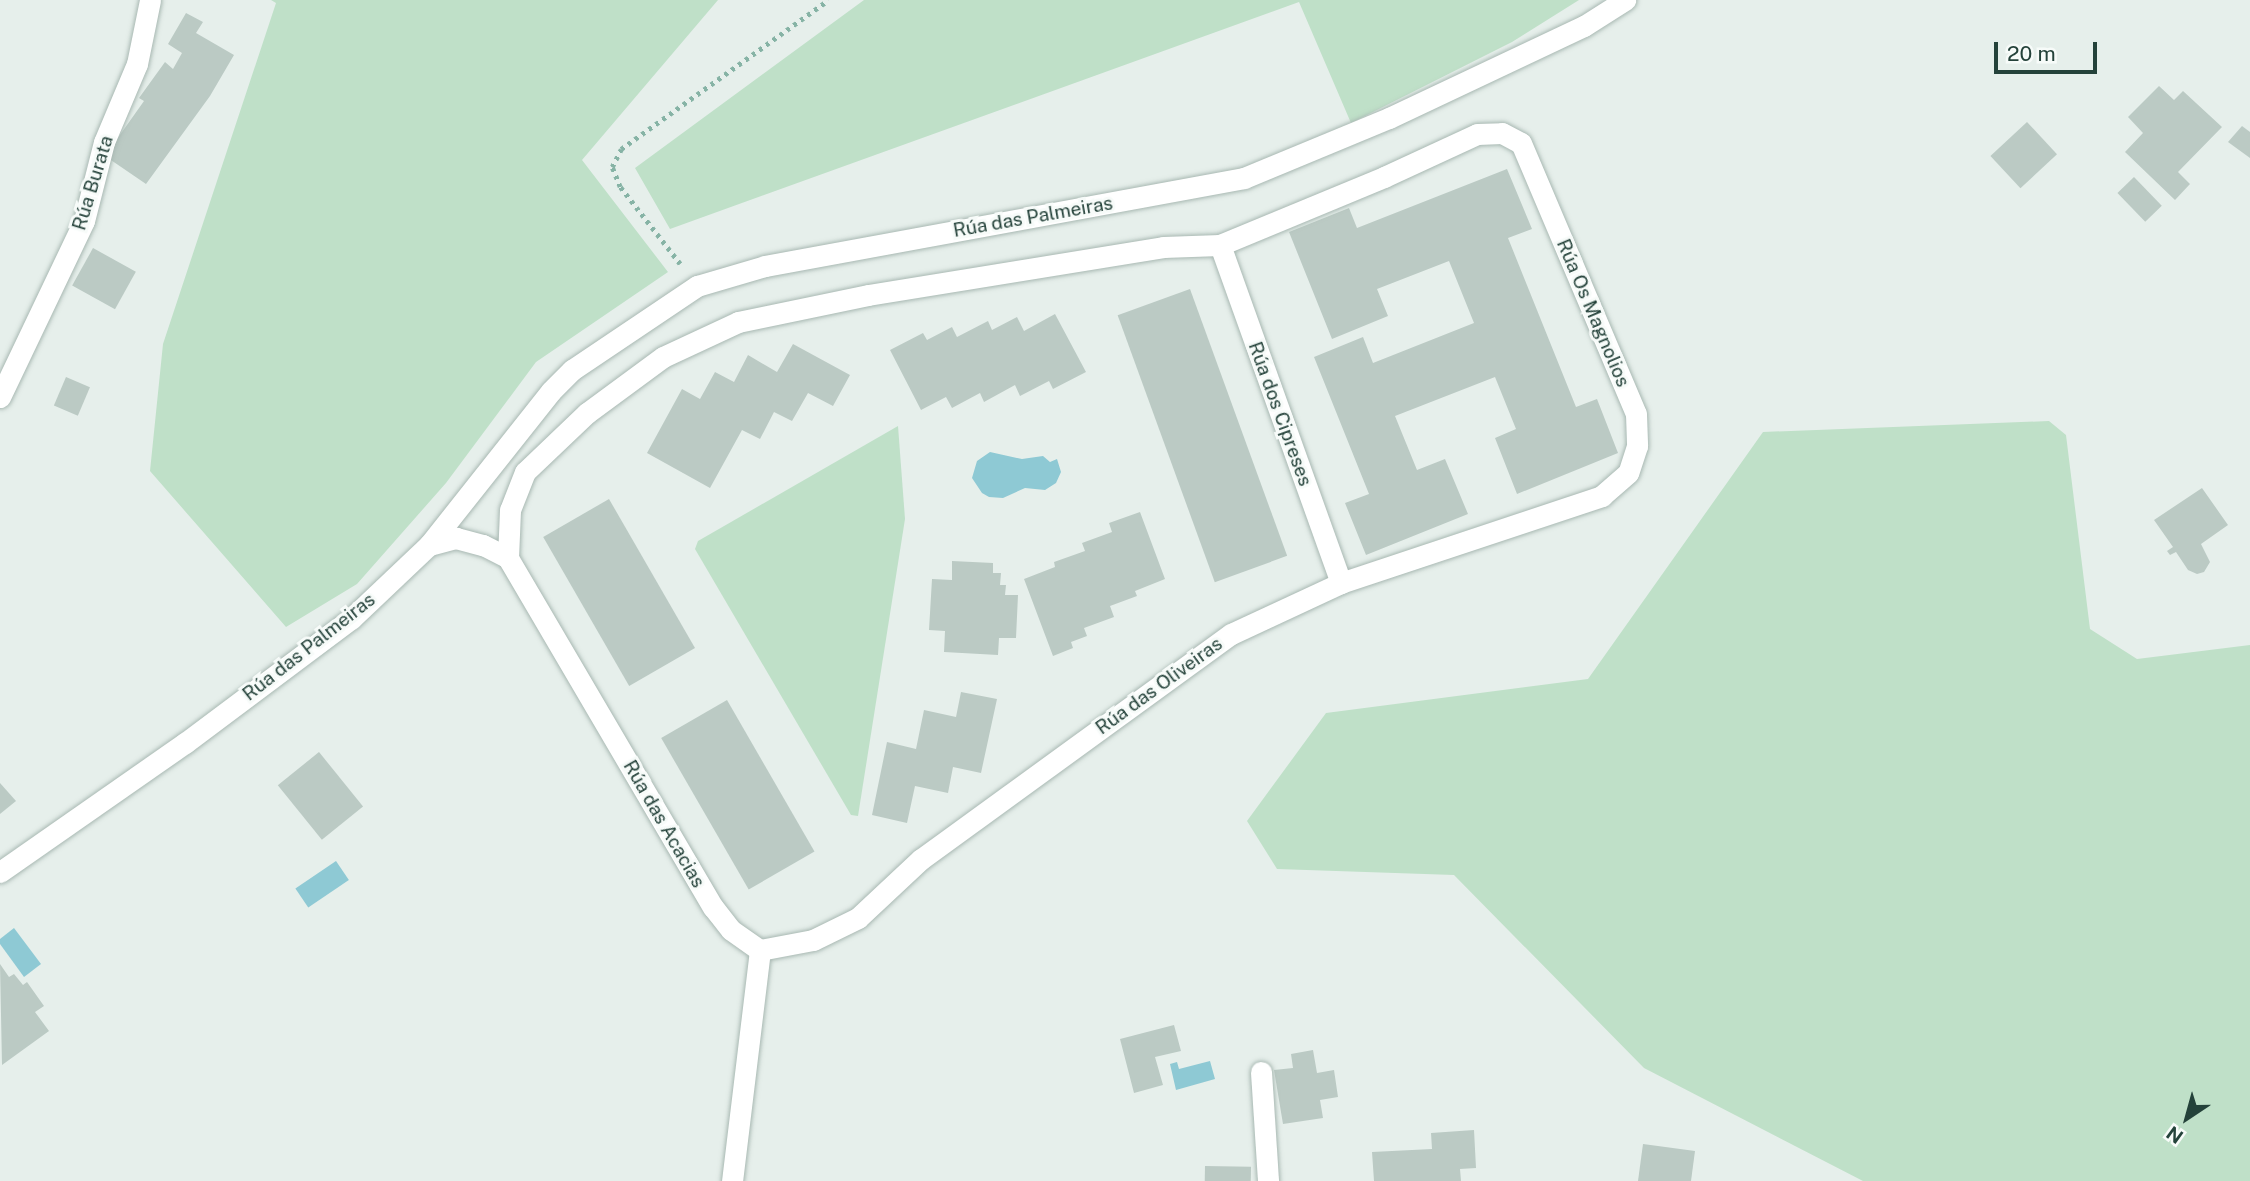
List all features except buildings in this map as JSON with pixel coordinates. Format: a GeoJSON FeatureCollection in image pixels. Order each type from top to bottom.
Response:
{"type":"FeatureCollection","features":[{"type":"Feature","properties":{"kind":"street","name":"Rúa Burata"},"geometry":{"type":"LineString","coordinates":[[0,397],[84,221],[104,142],[137,64],[150,0]]}},
{"type":"Feature","properties":{"kind":"street","name":"Rúa das Palmeiras"},"geometry":{"type":"LineString","coordinates":[[0,872],[185,743],[351,619],[429,545],[483,481],[551,391],[572,370],[697,286],[765,266],[1244,178],[1389,118],[1584,26],[1626,0]]}},
{"type":"Feature","properties":{"kind":"street","name":"Rúa Os Magnolios"},"geometry":{"type":"LineString","coordinates":[[1220,245],[1384,177],[1477,134],[1502,133],[1521,143],[1636,414],[1637,446],[1628,473],[1602,496]]}},
{"type":"Feature","properties":{"kind":"street"},"geometry":{"type":"LineString","coordinates":[[429,545],[456,538],[483,545],[509,558],[510,510],[525,472],[587,413],[663,357],[738,321],[868,295],[1149,249],[1220,245]]}},
{"type":"Feature","properties":{"kind":"street","name":"Rúa dos Cipreses"},"geometry":{"type":"LineString","coordinates":[[1220,245],[1341,583]]}},
{"type":"Feature","properties":{"kind":"street"},"geometry":{"type":"LineString","coordinates":[[483,481],[494,476],[525,472]]}},
{"type":"Feature","properties":{"kind":"street","name":"Rúa das Oliveiras"},"geometry":{"type":"LineString","coordinates":[[760,950],[813,940],[858,918],[921,859],[1231,634],[1341,583],[1602,496]]}},
{"type":"Feature","properties":{"kind":"street","name":"Rúa das Acacias"},"geometry":{"type":"LineString","coordinates":[[509,558],[713,908],[731,930],[760,950]]}},
{"type":"Feature","properties":{"kind":"street"},"geometry":{"type":"LineString","coordinates":[[732,1181],[760,950]]}},
{"type":"Feature","properties":{"kind":"street"},"geometry":{"type":"LineString","coordinates":[[1261,1072],[1268,1181]]}},
{"type":"Feature","properties":{"kind":"path"},"geometry":{"type":"LineString","coordinates":[[697,286],[620,187],[612,167],[621,149],[828,0]]}},
{"type":"Feature","properties":{"kind":"green space"},"geometry":{"type":"Polygon","coordinates":[[[271,0],[718,0],[582,160],[668,272],[536,362],[446,483],[357,584],[286,627],[150,471],[163,344],[276,3],[271,0]]]}},
{"type":"Feature","properties":{"kind":"green space"},"geometry":{"type":"Polygon","coordinates":[[[864,0],[1579,0],[1512,42],[1351,123],[1299,2],[670,229],[635,168],[864,0]]]}},
{"type":"Feature","properties":{"kind":"green space"},"geometry":{"type":"Polygon","coordinates":[[[2049,421],[2066,435],[2090,629],[2137,659],[2250,645],[2250,1181],[1863,1181],[1644,1068],[1454,875],[1277,869],[1247,821],[1326,713],[1588,679],[1763,432],[2049,421]]]}},
{"type":"Feature","properties":{"kind":"green space"},"geometry":{"type":"Polygon","coordinates":[[[898,426],[905,519],[858,816],[851,815],[695,549],[698,541],[898,426]]]}},
{"type":"Feature","properties":{"kind":"water"},"geometry":{"type":"Polygon","coordinates":[[[990,452],[1022,459],[1043,456],[1050,462],[1057,459],[1061,472],[1056,483],[1045,490],[1025,488],[1003,498],[989,497],[982,493],[972,478],[977,461],[990,452]]]}},
{"type":"Feature","properties":{"kind":"water"},"geometry":{"type":"Polygon","coordinates":[[[336,861],[349,880],[308,907],[295,888],[336,861]]]}},
{"type":"Feature","properties":{"kind":"water"},"geometry":{"type":"Polygon","coordinates":[[[14,928],[41,964],[24,977],[0,944],[0,939],[14,928]]]}},
{"type":"Feature","properties":{"kind":"water"},"geometry":{"type":"Polygon","coordinates":[[[1210,1061],[1215,1079],[1176,1090],[1170,1064],[1177,1062],[1179,1069],[1210,1061]]]}}]}
